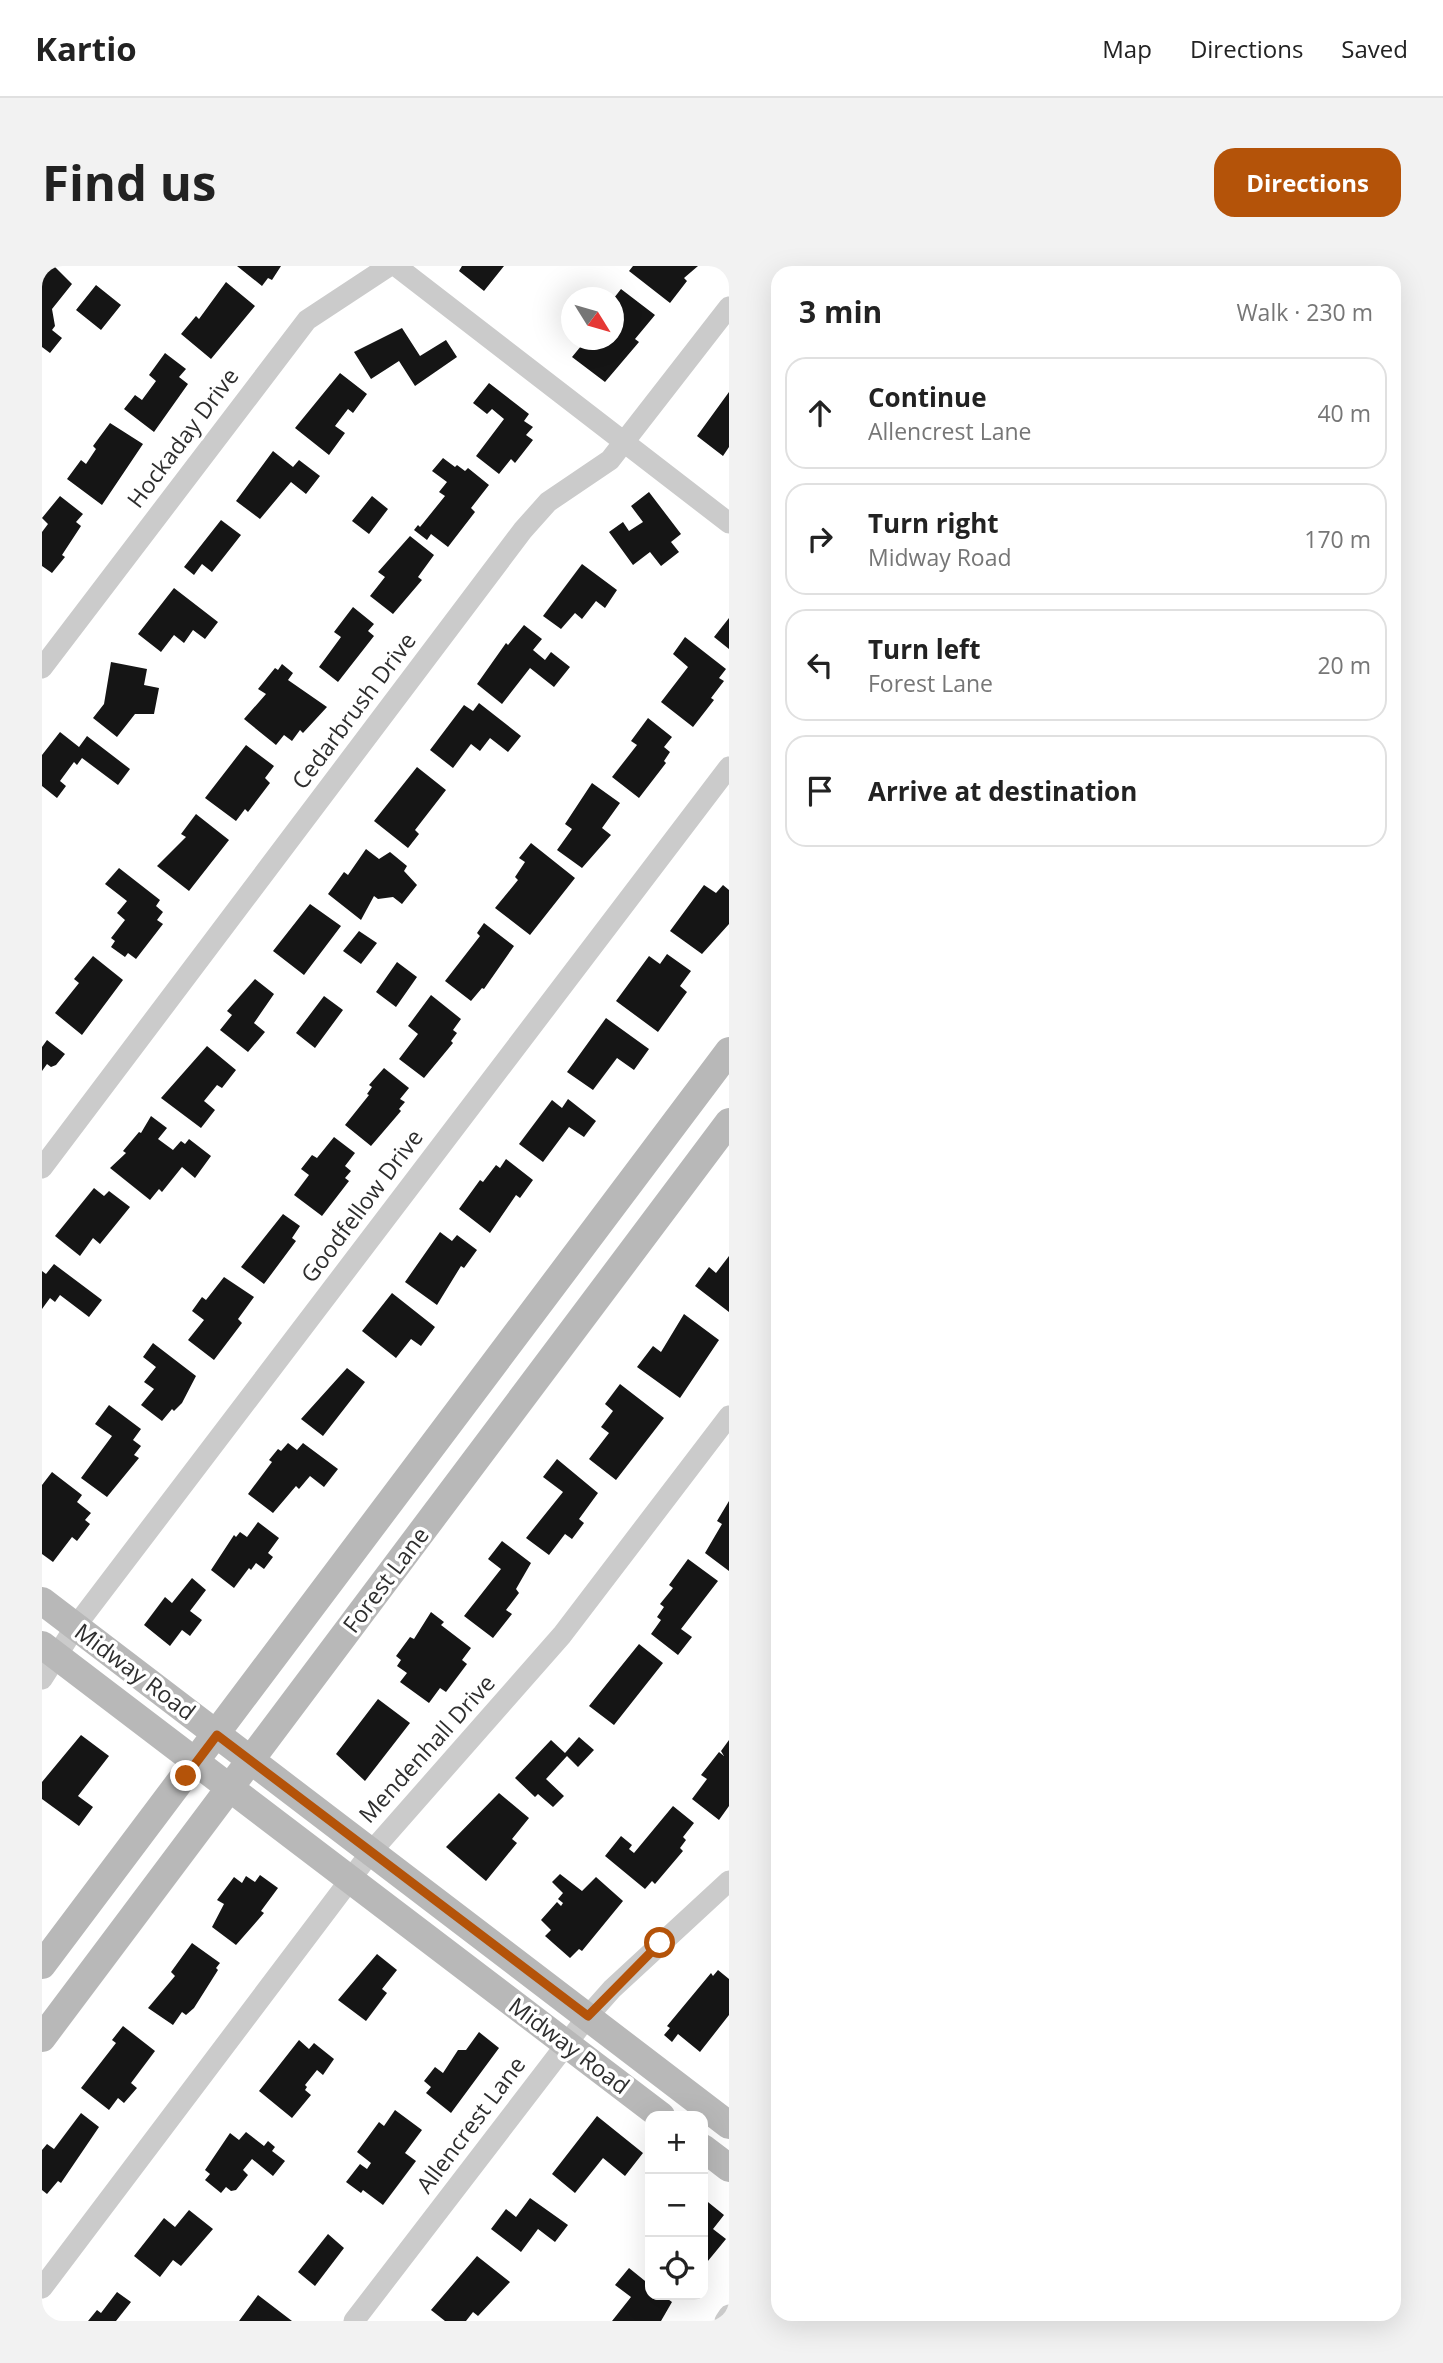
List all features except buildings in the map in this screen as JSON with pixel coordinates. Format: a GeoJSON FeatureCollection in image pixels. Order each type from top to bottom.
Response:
{"type":"FeatureCollection","features":[{"type":"Feature","properties":{"kind":"main road","name":"Forest Lane"},"geometry":{"type":"LineString","coordinates":[[42,1965],[729,1051]]}},
{"type":"Feature","properties":{"kind":"main road","name":"Forest Lane"},"geometry":{"type":"LineString","coordinates":[[42,2038],[729,1122]]}},
{"type":"Feature","properties":{"kind":"main road","name":"Midway Road"},"geometry":{"type":"LineString","coordinates":[[42,1601],[729,2124]]}},
{"type":"Feature","properties":{"kind":"main road","name":"Midway Road"},"geometry":{"type":"LineString","coordinates":[[47,1660],[197,1761],[654,2111]]}},
{"type":"Feature","properties":{"kind":"main road"},"geometry":{"type":"LineString","coordinates":[[708,2152],[729,2168]]}},
{"type":"Feature","properties":{"kind":"street","name":"Hockaday Drive"},"geometry":{"type":"LineString","coordinates":[[42,667],[307,320],[389,266]]}},
{"type":"Feature","properties":{"kind":"street"},"geometry":{"type":"LineString","coordinates":[[396,266],[729,523]]}},
{"type":"Feature","properties":{"kind":"street","name":"Cedarbrush Drive"},"geometry":{"type":"LineString","coordinates":[[42,1168],[523,530],[548,502],[595,472],[625,444],[729,307]]}},
{"type":"Feature","properties":{"kind":"street","name":"Goodfellow Drive"},"geometry":{"type":"LineString","coordinates":[[47,1660],[75,1627],[729,767]]}},
{"type":"Feature","properties":{"kind":"street","name":"Mendenhall Drive"},"geometry":{"type":"LineString","coordinates":[[42,2288],[371,1852],[562,1635],[729,1416]]}},
{"type":"Feature","properties":{"kind":"street","name":"Allencrest Lane"},"geometry":{"type":"LineString","coordinates":[[354,2321],[588,2016],[612,1989],[729,1881]]}},
{"type":"Feature","properties":{"kind":"street"},"geometry":{"type":"LineString","coordinates":[[725,2321],[729,2315]]}},
{"type":"Feature","properties":{"kind":"route"},"geometry":{"type":"LineString","coordinates":[[186,1776],[217,1735],[588,2016],[660,1943]]}}]}
